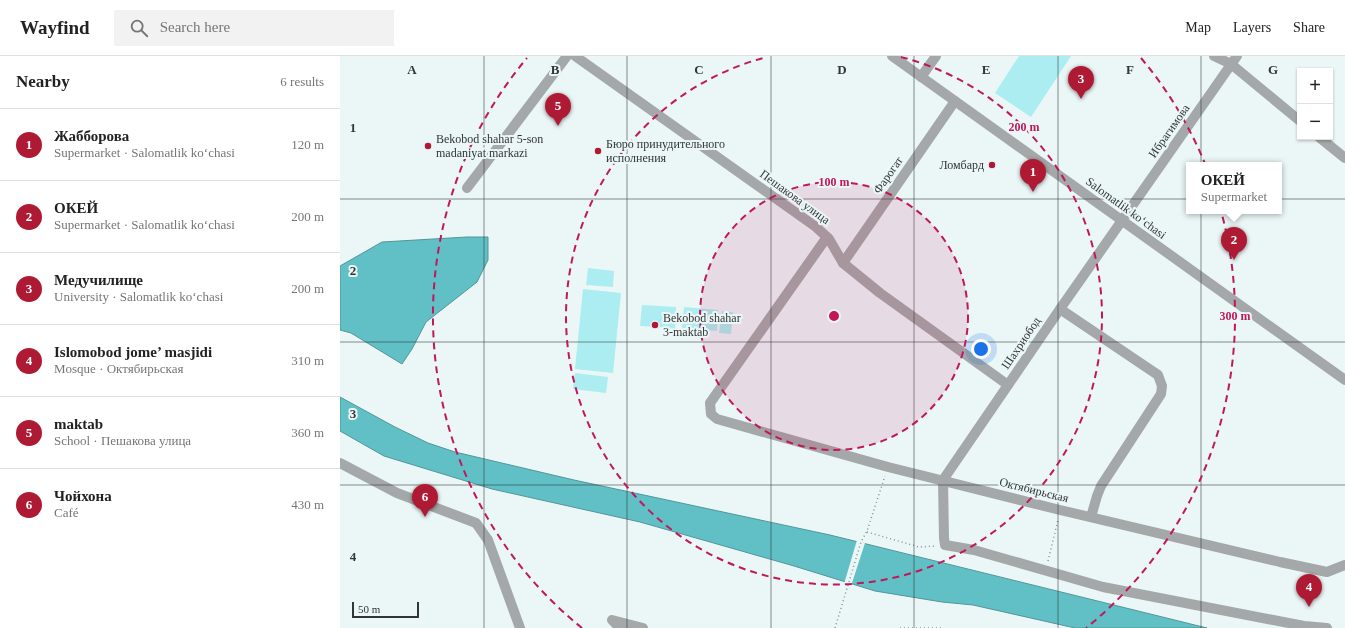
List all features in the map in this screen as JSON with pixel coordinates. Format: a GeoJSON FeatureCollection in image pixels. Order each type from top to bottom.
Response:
{"type":"FeatureCollection","features":[{"type":"Feature","properties":{"kind":"street"},"geometry":{"type":"LineString","coordinates":[[468,188],[567,56]]}},
{"type":"Feature","properties":{"kind":"street","name":"Пешакова улица"},"geometry":{"type":"LineString","coordinates":[[575,56],[809,222],[827,237],[843,263],[880,293],[1008,385]]}},
{"type":"Feature","properties":{"kind":"street","name":"Salomatlik ko‘chasi"},"geometry":{"type":"LineString","coordinates":[[892,56],[1345,380]]}},
{"type":"Feature","properties":{"kind":"street"},"geometry":{"type":"LineString","coordinates":[[921,77],[936,56]]}},
{"type":"Feature","properties":{"kind":"street"},"geometry":{"type":"LineString","coordinates":[[1214,56],[1234,60],[1297,118]]}},
{"type":"Feature","properties":{"kind":"street","name":"Ибрагимова"},"geometry":{"type":"LineString","coordinates":[[1122,221],[1234,60]]}},
{"type":"Feature","properties":{"kind":"street","name":"Фарогат"},"geometry":{"type":"LineString","coordinates":[[843,263],[955,101]]}},
{"type":"Feature","properties":{"kind":"street"},"geometry":{"type":"LineString","coordinates":[[1323,140],[1345,158]]}},
{"type":"Feature","properties":{"kind":"street","name":"Шахриобод"},"geometry":{"type":"LineString","coordinates":[[943,480],[1122,221]]}},
{"type":"Feature","properties":{"kind":"street","name":"Октябирьская"},"geometry":{"type":"LineString","coordinates":[[827,237],[710,403],[711,414],[717,419],[888,467],[1060,510],[1327,572],[1345,565]]}},
{"type":"Feature","properties":{"kind":"street"},"geometry":{"type":"LineString","coordinates":[[1060,309],[1158,375],[1162,386],[1161,394],[1101,486],[1091,517]]}},
{"type":"Feature","properties":{"kind":"street"},"geometry":{"type":"LineString","coordinates":[[340,462],[397,494],[476,523],[488,540],[520,628]]}},
{"type":"Feature","properties":{"kind":"street"},"geometry":{"type":"LineString","coordinates":[[943,480],[945,545],[974,550],[1111,588],[1304,626],[1327,628]]}},
{"type":"Feature","properties":{"kind":"street"},"geometry":{"type":"LineString","coordinates":[[620,628],[612,620],[643,628]]}},
{"type":"Feature","properties":{"kind":"path"},"geometry":{"type":"LineString","coordinates":[[835,628],[861,542],[867,531],[888,467]]}},
{"type":"Feature","properties":{"kind":"path"},"geometry":{"type":"LineString","coordinates":[[1046,570],[1060,510]]}},
{"type":"Feature","properties":{"kind":"path"},"geometry":{"type":"LineString","coordinates":[[867,531],[919,547],[945,545]]}},
{"type":"Feature","properties":{"kind":"path"},"geometry":{"type":"LineString","coordinates":[[900,628],[943,628]]}},
{"type":"Feature","properties":{"kind":"shaded area"},"geometry":{"type":"Polygon","coordinates":[[[1019,56],[1071,56],[1031,117],[995,93],[1019,56]]]}},
{"type":"Feature","properties":{"kind":"shaded area"},"geometry":{"type":"Polygon","coordinates":[[[488,237],[488,260],[477,282],[426,322],[412,349],[402,364],[351,333],[340,330],[340,266],[382,242],[488,237]]]}},
{"type":"Feature","properties":{"kind":"shaded area"},"geometry":{"type":"Polygon","coordinates":[[[588,268],[614,271],[613,287],[586,285],[588,268]]]}},
{"type":"Feature","properties":{"kind":"shaded area"},"geometry":{"type":"Polygon","coordinates":[[[583,289],[621,293],[613,373],[575,369],[583,289]]]}},
{"type":"Feature","properties":{"kind":"shaded area"},"geometry":{"type":"Polygon","coordinates":[[[642,305],[676,307],[675,328],[640,326],[642,305]]]}},
{"type":"Feature","properties":{"kind":"shaded area"},"geometry":{"type":"Polygon","coordinates":[[[684,307],[718,310],[717,331],[682,328],[684,307]]]}},
{"type":"Feature","properties":{"kind":"shaded area"},"geometry":{"type":"Polygon","coordinates":[[[722,311],[733,312],[731,334],[719,333],[722,311]]]}},
{"type":"Feature","properties":{"kind":"shaded area"},"geometry":{"type":"Polygon","coordinates":[[[575,373],[608,377],[606,393],[573,389],[575,373]]]}},
{"type":"Feature","properties":{"kind":"shaded area"},"geometry":{"type":"Polygon","coordinates":[[[340,397],[428,443],[455,452],[574,480],[830,535],[1207,628],[1075,628],[973,605],[942,602],[875,591],[640,522],[492,489],[384,456],[340,431],[340,397]]]}},
{"type":"Feature","properties":{"kind":"pier"},"geometry":{"type":"Polygon","coordinates":[[[857,540],[865,543],[851,586],[844,584],[857,540]]]}},
{"type":"Feature","properties":{"kind":"place","name":"Медучилище"},"geometry":{"type":"Point","coordinates":[1081,99]}},
{"type":"Feature","properties":{"kind":"place","name":"maktab"},"geometry":{"type":"Point","coordinates":[558,126]}},
{"type":"Feature","properties":{"kind":"place","name":"Bekobod shahar 5-son madaniyat markazi"},"geometry":{"type":"Point","coordinates":[428,146]}},
{"type":"Feature","properties":{"kind":"place","name":"Бюро принудительного исполнения"},"geometry":{"type":"Point","coordinates":[598,151]}},
{"type":"Feature","properties":{"kind":"place","name":"Ломбард"},"geometry":{"type":"Point","coordinates":[992,165]}},
{"type":"Feature","properties":{"kind":"place","name":"Жабборова"},"geometry":{"type":"Point","coordinates":[1033,192]}},
{"type":"Feature","properties":{"kind":"place","name":"ОКЕЙ"},"geometry":{"type":"Point","coordinates":[1234,260]}},
{"type":"Feature","properties":{"kind":"place","name":"Bekobod shahar 3-maktab"},"geometry":{"type":"Point","coordinates":[655,325]}},
{"type":"Feature","properties":{"kind":"place","name":"Чойхона"},"geometry":{"type":"Point","coordinates":[425,517]}},
{"type":"Feature","properties":{"kind":"place","name":"Islomobod jome’ masjidi"},"geometry":{"type":"Point","coordinates":[1309,607]}}]}
